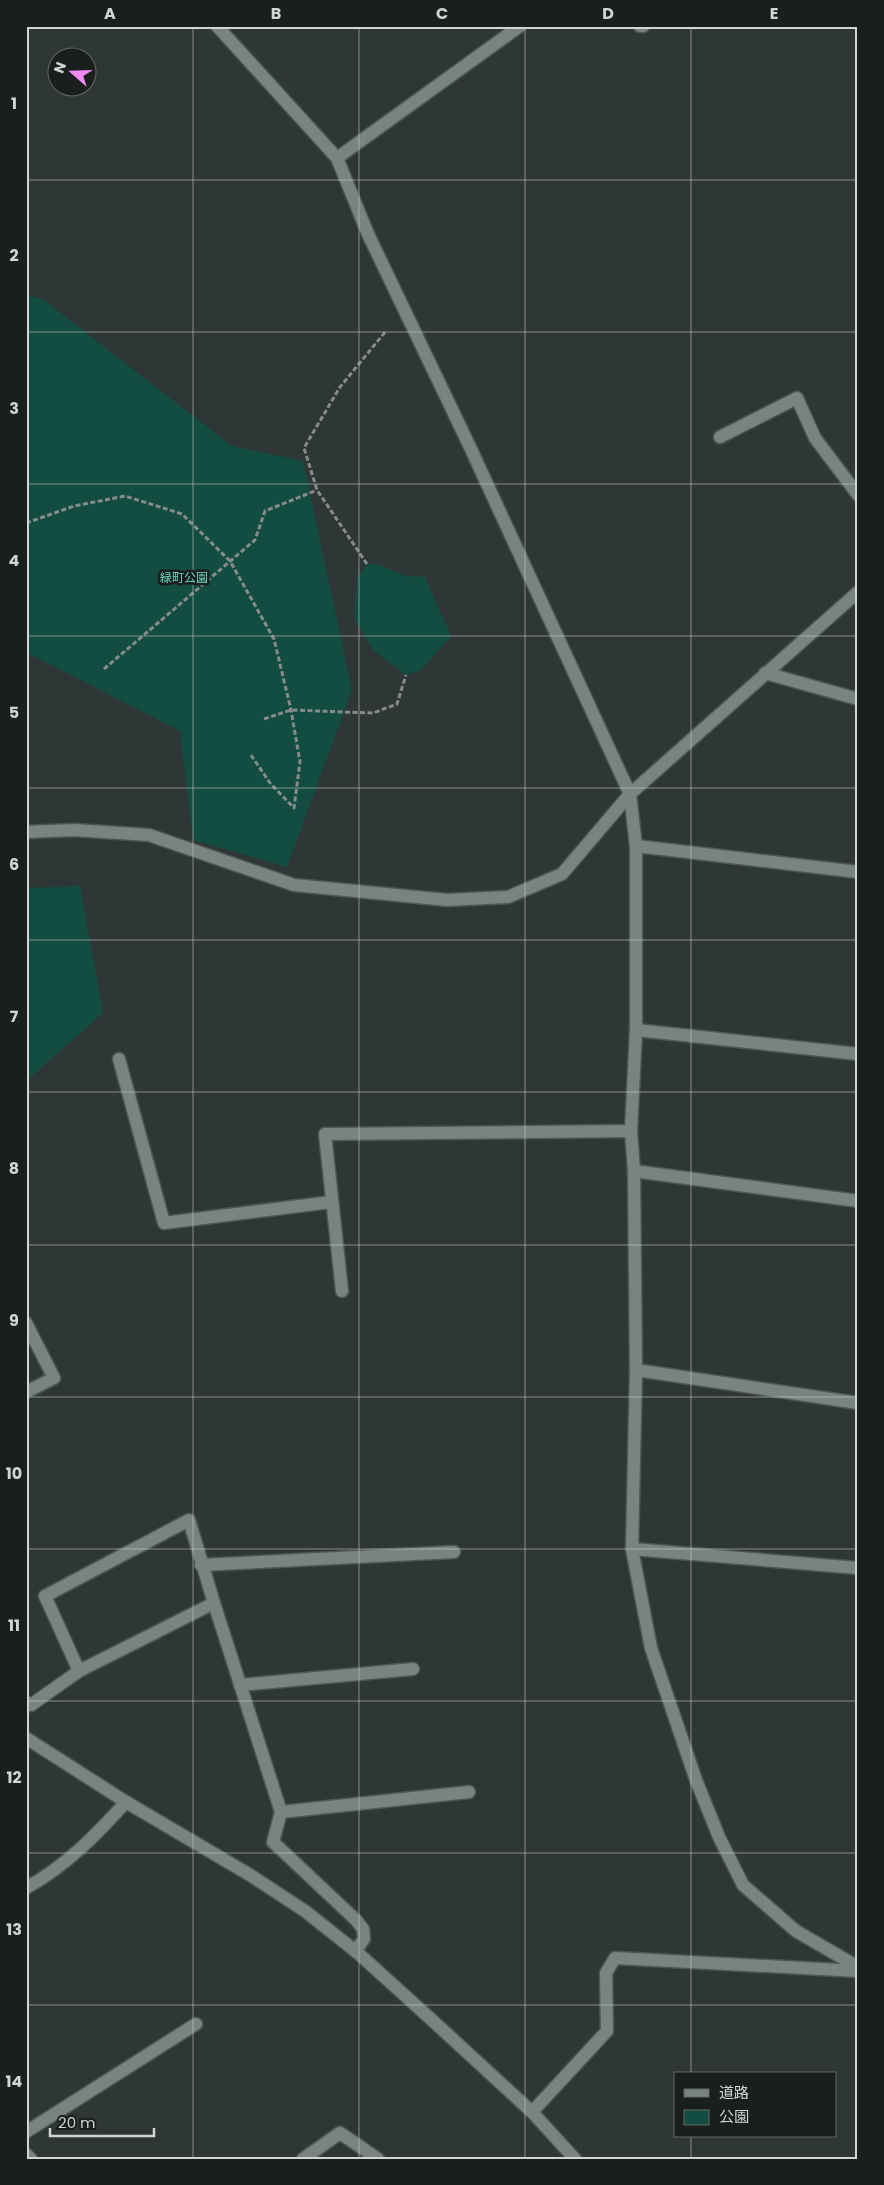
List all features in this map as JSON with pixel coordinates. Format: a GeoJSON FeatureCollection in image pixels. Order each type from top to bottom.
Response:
{"type":"FeatureCollection","features":[{"type":"Feature","properties":{"kind":"street"},"geometry":{"type":"LineString","coordinates":[[217,26],[337,158],[368,234],[470,447],[630,794],[636,846],[636,1030],[631,1131],[634,1171],[636,1370],[632,1549],[651,1648],[696,1780],[743,1886],[796,1931],[858,1967]]}},
{"type":"Feature","properties":{"kind":"street"},"geometry":{"type":"LineString","coordinates":[[337,158],[520,26]]}},
{"type":"Feature","properties":{"kind":"street"},"geometry":{"type":"LineString","coordinates":[[720,438],[796,398],[815,438],[858,495]]}},
{"type":"Feature","properties":{"kind":"street"},"geometry":{"type":"LineString","coordinates":[[26,832],[74,830],[149,835],[294,885],[447,900],[508,897],[562,874],[630,794],[764,673],[858,592]]}},
{"type":"Feature","properties":{"kind":"street"},"geometry":{"type":"LineString","coordinates":[[764,673],[858,699]]}},
{"type":"Feature","properties":{"kind":"street"},"geometry":{"type":"LineString","coordinates":[[636,846],[858,872]]}},
{"type":"Feature","properties":{"kind":"street"},"geometry":{"type":"LineString","coordinates":[[636,1030],[858,1054]]}},
{"type":"Feature","properties":{"kind":"street"},"geometry":{"type":"LineString","coordinates":[[119,1059],[164,1223],[331,1202]]}},
{"type":"Feature","properties":{"kind":"street"},"geometry":{"type":"LineString","coordinates":[[342,1291],[325,1134],[631,1131]]}},
{"type":"Feature","properties":{"kind":"street"},"geometry":{"type":"LineString","coordinates":[[634,1171],[858,1201]]}},
{"type":"Feature","properties":{"kind":"street"},"geometry":{"type":"LineString","coordinates":[[26,1323],[54,1378],[26,1392]]}},
{"type":"Feature","properties":{"kind":"street"},"geometry":{"type":"LineString","coordinates":[[636,1370],[858,1403]]}},
{"type":"Feature","properties":{"kind":"street"},"geometry":{"type":"LineString","coordinates":[[79,1672],[44,1596],[189,1520],[201,1565],[281,1812],[273,1842],[356,1920],[363,1929],[364,1938],[355,1951]]}},
{"type":"Feature","properties":{"kind":"street"},"geometry":{"type":"LineString","coordinates":[[632,1549],[858,1568]]}},
{"type":"Feature","properties":{"kind":"street"},"geometry":{"type":"LineString","coordinates":[[201,1565],[454,1552]]}},
{"type":"Feature","properties":{"kind":"street"},"geometry":{"type":"LineString","coordinates":[[26,1702],[31,1705],[79,1672],[214,1603]]}},
{"type":"Feature","properties":{"kind":"street"},"geometry":{"type":"LineString","coordinates":[[240,1685],[413,1669]]}},
{"type":"Feature","properties":{"kind":"street"},"geometry":{"type":"LineString","coordinates":[[26,1738],[126,1802],[250,1875],[305,1911],[355,1951],[532,2112],[575,2159]]}},
{"type":"Feature","properties":{"kind":"street"},"geometry":{"type":"LineString","coordinates":[[281,1812],[469,1792]]}},
{"type":"Feature","properties":{"kind":"street"},"geometry":{"type":"LineString","coordinates":[[26,1888],[65,1863],[94,1838],[126,1802]]}},
{"type":"Feature","properties":{"kind":"street"},"geometry":{"type":"LineString","coordinates":[[532,2112],[607,2031],[606,1973],[615,1958],[858,1972]]}},
{"type":"Feature","properties":{"kind":"street"},"geometry":{"type":"LineString","coordinates":[[26,2132],[196,2024]]}},
{"type":"Feature","properties":{"kind":"street"},"geometry":{"type":"LineString","coordinates":[[303,2159],[340,2133],[378,2159]]}},
{"type":"Feature","properties":{"kind":"street"},"geometry":{"type":"LineString","coordinates":[[26,2154],[31,2159]]}},
{"type":"Feature","properties":{"kind":"path"},"geometry":{"type":"LineString","coordinates":[[367,564],[316,490],[304,448],[340,387],[404,309]]}},
{"type":"Feature","properties":{"kind":"path"},"geometry":{"type":"LineString","coordinates":[[104,669],[255,540],[265,510],[316,490]]}},
{"type":"Feature","properties":{"kind":"path"},"geometry":{"type":"LineString","coordinates":[[26,523],[74,506],[125,496],[182,514],[230,561],[274,639],[291,710],[300,762],[294,808],[270,783],[251,755]]}},
{"type":"Feature","properties":{"kind":"path"},"geometry":{"type":"LineString","coordinates":[[264,719],[291,710],[373,713],[397,704],[406,675]]}},
{"type":"Feature","properties":{"kind":"green space","name":"緑町公園"},"geometry":{"type":"Polygon","coordinates":[[[26,295],[44,300],[232,446],[303,461],[352,690],[287,867],[193,840],[180,731],[26,652],[26,295]]]}},
{"type":"Feature","properties":{"kind":"green space"},"geometry":{"type":"Polygon","coordinates":[[[367,564],[378,564],[406,576],[425,577],[451,636],[421,670],[406,675],[373,650],[354,618],[357,578],[367,564]]]}},
{"type":"Feature","properties":{"kind":"green space"},"geometry":{"type":"Polygon","coordinates":[[[80,886],[103,1013],[26,1081],[26,888],[80,886]]]}}]}
